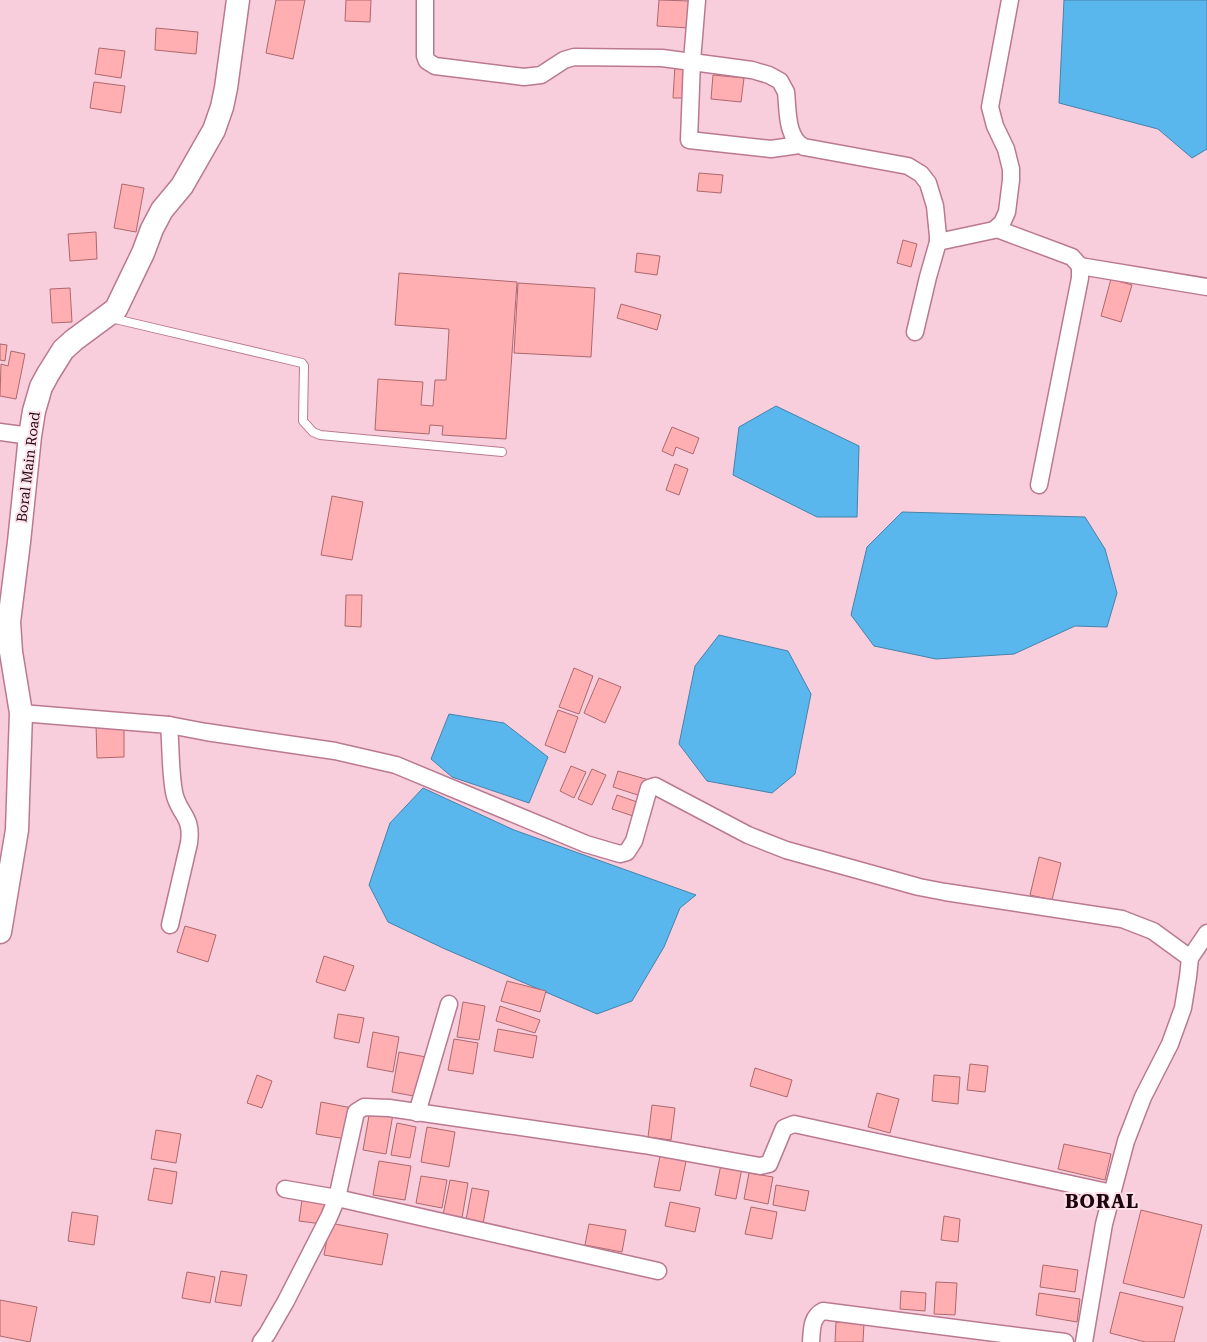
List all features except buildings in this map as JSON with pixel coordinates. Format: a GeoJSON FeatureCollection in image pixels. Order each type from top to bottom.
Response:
{"type":"FeatureCollection","features":[{"type":"Feature","properties":{"kind":"main road","name":"Boral Main Road"},"geometry":{"type":"LineString","coordinates":[[0,932],[5,872],[17,830],[21,713],[11,652],[9,622],[34,411],[41,387],[56,359],[74,340],[116,309],[162,210],[182,186],[214,130],[226,88],[238,0]]}},
{"type":"Feature","properties":{"kind":"street"},"geometry":{"type":"LineString","coordinates":[[425,0],[425,56],[427,61],[435,66],[524,77],[541,75],[564,60],[584,56],[662,58],[752,70],[769,75],[780,82],[786,92],[792,135],[799,145]]}},
{"type":"Feature","properties":{"kind":"street"},"geometry":{"type":"LineString","coordinates":[[698,0],[692,61],[689,140],[771,149],[799,145],[908,166],[916,170],[928,183],[935,206],[938,242],[915,332]]}},
{"type":"Feature","properties":{"kind":"street"},"geometry":{"type":"LineString","coordinates":[[997,229],[1007,212],[1011,170],[1006,149],[995,126],[990,107],[1010,0]]}},
{"type":"Feature","properties":{"kind":"street"},"geometry":{"type":"LineString","coordinates":[[938,242],[997,229],[1072,257],[1080,266],[1207,286]]}},
{"type":"Feature","properties":{"kind":"street"},"geometry":{"type":"LineString","coordinates":[[1039,486],[1080,278],[1080,266]]}},
{"type":"Feature","properties":{"kind":"street"},"geometry":{"type":"LineString","coordinates":[[0,432],[30,436]]}},
{"type":"Feature","properties":{"kind":"street"},"geometry":{"type":"LineString","coordinates":[[21,713],[170,725],[335,751],[396,765],[586,844],[620,854],[627,852],[634,841],[649,788],[656,786],[748,834],[786,850],[919,887],[1122,919],[1153,931],[1190,958]]}},
{"type":"Feature","properties":{"kind":"street"},"geometry":{"type":"LineString","coordinates":[[170,725],[174,794],[188,819],[190,830],[190,843],[170,925]]}},
{"type":"Feature","properties":{"kind":"street"},"geometry":{"type":"LineString","coordinates":[[1084,1342],[1104,1224],[1126,1140],[1143,1097],[1170,1044],[1183,1008],[1190,958],[1207,933]]}},
{"type":"Feature","properties":{"kind":"street"},"geometry":{"type":"LineString","coordinates":[[417,1113],[450,1004]]}},
{"type":"Feature","properties":{"kind":"street"},"geometry":{"type":"LineString","coordinates":[[261,1342],[282,1309],[313,1250],[337,1198],[356,1112],[364,1107],[372,1106],[644,1145],[760,1166],[769,1164],[784,1128],[789,1125],[803,1125],[1112,1193]]}},
{"type":"Feature","properties":{"kind":"street"},"geometry":{"type":"LineString","coordinates":[[285,1190],[337,1198],[658,1271]]}},
{"type":"Feature","properties":{"kind":"street"},"geometry":{"type":"LineString","coordinates":[[811,1342],[817,1314],[823,1311],[1066,1342]]}},
{"type":"Feature","properties":{"kind":"lane"},"geometry":{"type":"LineString","coordinates":[[107,316],[140,326],[302,363],[304,366],[303,421],[313,432],[320,435],[502,452]]}},
{"type":"Feature","properties":{"kind":"water"},"geometry":{"type":"Polygon","coordinates":[[[1064,0],[1207,0],[1207,149],[1192,158],[1158,129],[1059,103],[1064,0]]]}},
{"type":"Feature","properties":{"kind":"water"},"geometry":{"type":"Polygon","coordinates":[[[776,406],[859,446],[857,517],[817,517],[733,475],[739,427],[776,406]]]}},
{"type":"Feature","properties":{"kind":"water"},"geometry":{"type":"Polygon","coordinates":[[[902,512],[1085,517],[1105,549],[1117,593],[1107,627],[1075,626],[1014,654],[936,659],[874,646],[851,615],[867,547],[902,512]]]}},
{"type":"Feature","properties":{"kind":"water"},"geometry":{"type":"Polygon","coordinates":[[[719,635],[788,651],[811,694],[795,774],[772,793],[707,781],[679,744],[695,666],[719,635]]]}},
{"type":"Feature","properties":{"kind":"water"},"geometry":{"type":"Polygon","coordinates":[[[449,714],[504,723],[548,757],[529,803],[452,777],[431,759],[449,714]]]}},
{"type":"Feature","properties":{"kind":"water"},"geometry":{"type":"Polygon","coordinates":[[[423,788],[514,830],[696,895],[680,908],[664,947],[632,1001],[597,1014],[445,949],[388,922],[369,885],[390,823],[423,788]]]}},
{"type":"Feature","properties":{"kind":"district","name":"BORAL"},"geometry":{"type":"Point","coordinates":[1102,1201]}}]}
